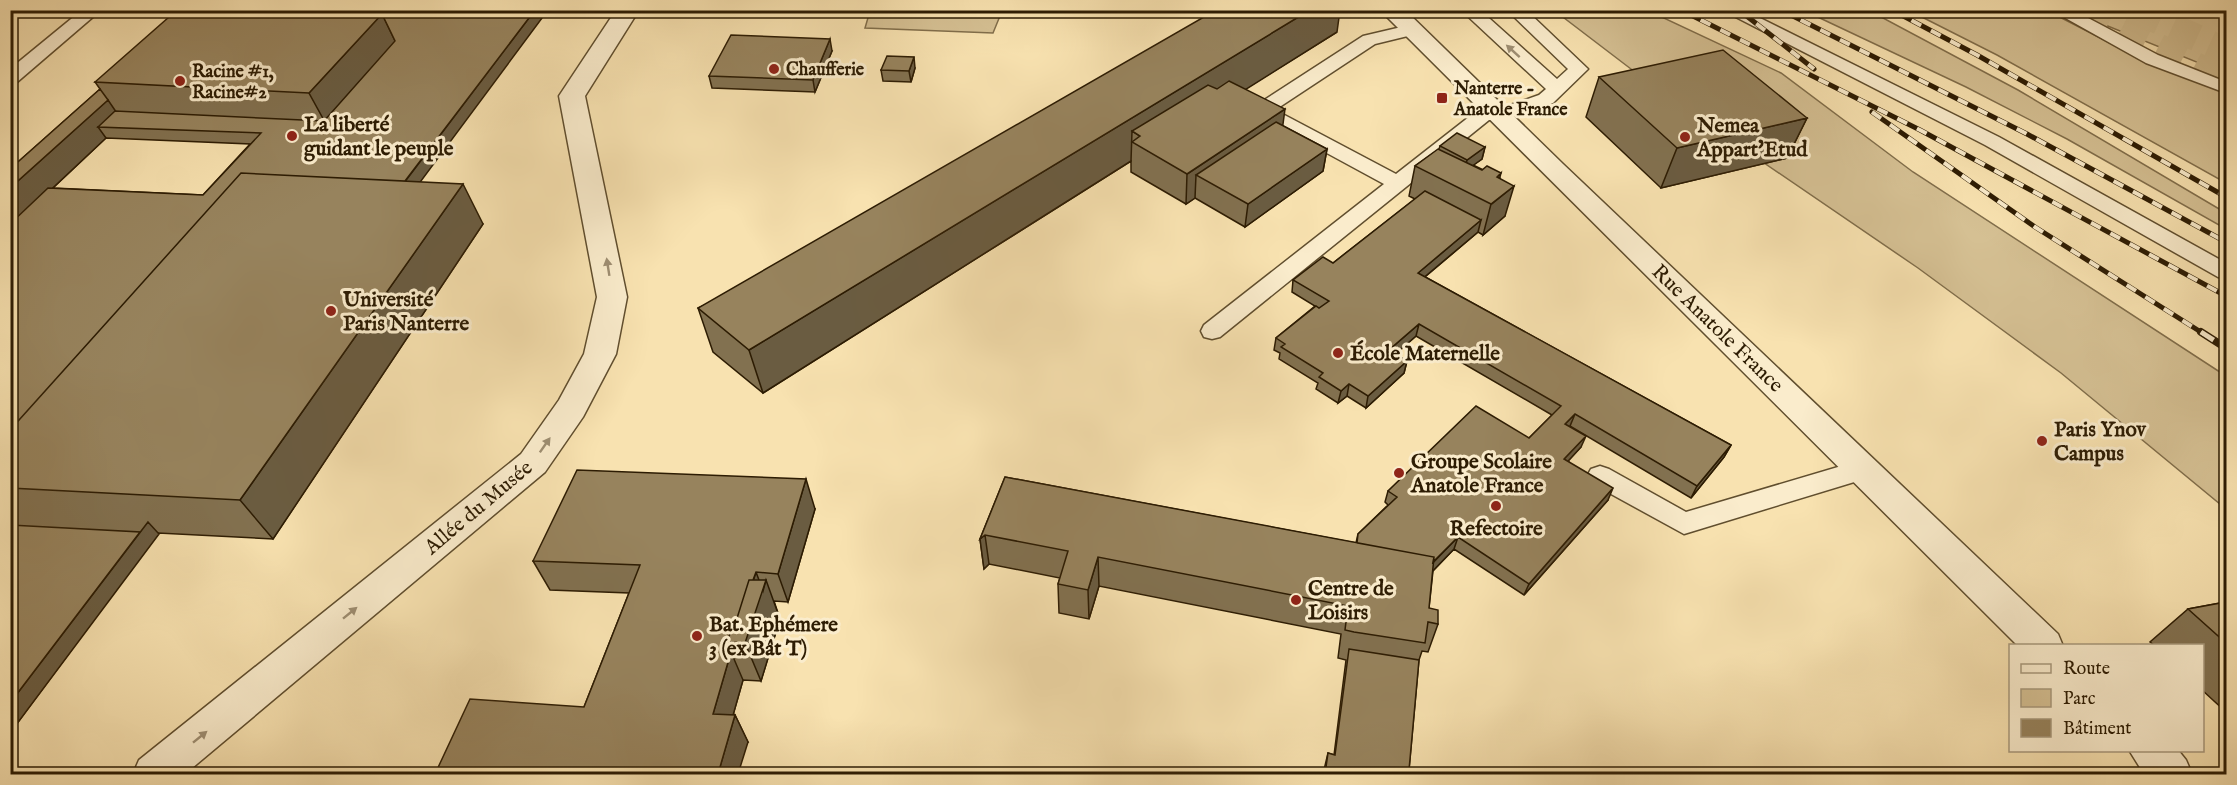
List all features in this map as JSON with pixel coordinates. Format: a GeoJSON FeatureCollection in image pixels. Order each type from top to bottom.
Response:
{"type":"FeatureCollection","features":[{"type":"Feature","properties":{"kind":"street","name":"Allée du Musée"},"geometry":{"type":"LineString","coordinates":[[154,774],[532,463],[571,408],[600,354],[612,297],[572,96],[628,10]]}},
{"type":"Feature","properties":{"kind":"street","name":"Rue Anatole France"},"geometry":{"type":"LineString","coordinates":[[1391,10],[1493,113],[1866,469],[2042,644]]}},
{"type":"Feature","properties":{"kind":"street"},"geometry":{"type":"LineString","coordinates":[[2152,752],[2171,774]]}},
{"type":"Feature","properties":{"kind":"lane"},"geometry":{"type":"LineString","coordinates":[[10,79],[93,10]]}},
{"type":"Feature","properties":{"kind":"lane"},"geometry":{"type":"LineString","coordinates":[[1469,10],[1557,89]]}},
{"type":"Feature","properties":{"kind":"lane"},"geometry":{"type":"LineString","coordinates":[[1212,331],[1397,183],[1493,113],[1546,99],[1579,69],[1515,10]]}},
{"type":"Feature","properties":{"kind":"lane"},"geometry":{"type":"LineString","coordinates":[[1730,10],[1992,141],[2226,272]]}},
{"type":"Feature","properties":{"kind":"lane"},"geometry":{"type":"LineString","coordinates":[[2059,10],[2152,59],[2226,88]]}},
{"type":"Feature","properties":{"kind":"lane"},"geometry":{"type":"LineString","coordinates":[[1397,183],[1262,110],[1369,40],[1410,30]]}},
{"type":"Feature","properties":{"kind":"lane"},"geometry":{"type":"LineString","coordinates":[[1600,476],[1684,523],[1866,469]]}},
{"type":"Feature","properties":{"kind":"green space"},"geometry":{"type":"Polygon","coordinates":[[[870,10],[1002,11],[993,33],[865,28],[870,10]]]}},
{"type":"Feature","properties":{"kind":"green space"},"geometry":{"type":"Polygon","coordinates":[[[1555,11],[1649,11],[1781,73],[1913,172],[2226,376],[2226,509],[2061,373],[1918,268],[1669,98],[1555,11]]]}},
{"type":"Feature","properties":{"kind":"green space"},"geometry":{"type":"Polygon","coordinates":[[[1805,11],[1870,11],[2018,90],[2226,213],[2226,229],[2067,139],[1966,87],[1805,11]]]}},
{"type":"Feature","properties":{"kind":"green space"},"geometry":{"type":"Polygon","coordinates":[[[1910,11],[2048,11],[2147,62],[2226,93],[2226,183],[1997,55],[1910,11]]]}},
{"type":"Feature","properties":{"kind":"green space"},"geometry":{"type":"Polygon","coordinates":[[[2073,11],[2226,11],[2226,74],[2083,16],[2073,11]]]}},
{"type":"Feature","properties":{"kind":"building"},"geometry":{"type":"Polygon","coordinates":[[[177,10],[300,10],[382,14],[309,93],[95,82],[177,10]]]}},
{"type":"Feature","properties":{"kind":"building"},"geometry":{"type":"Polygon","coordinates":[[[375,10],[535,10],[405,181],[241,173],[10,430],[10,224],[48,188],[203,195],[261,133],[98,127],[115,111],[324,121],[395,41],[382,14],[372,14],[375,10]]]}},
{"type":"Feature","properties":{"kind":"building"},"geometry":{"type":"Polygon","coordinates":[[[1216,10],[1310,10],[749,350],[698,308],[1216,10]]]}},
{"type":"Feature","properties":{"kind":"building","name":"Chaufferie"},"geometry":{"type":"Polygon","coordinates":[[[731,35],[830,39],[813,80],[709,76],[731,35]]]}},
{"type":"Feature","properties":{"kind":"building"},"geometry":{"type":"Polygon","coordinates":[[[1723,50],[1807,118],[1677,148],[1599,77],[1723,50]]]}},
{"type":"Feature","properties":{"kind":"building"},"geometry":{"type":"Polygon","coordinates":[[[887,56],[914,57],[909,71],[881,70],[887,56]]]}},
{"type":"Feature","properties":{"kind":"building"},"geometry":{"type":"Polygon","coordinates":[[[1229,81],[1285,109],[1187,174],[1132,142],[1140,136],[1132,131],[1208,85],[1217,89],[1229,81]]]}},
{"type":"Feature","properties":{"kind":"building"},"geometry":{"type":"Polygon","coordinates":[[[100,89],[108,100],[10,188],[10,169],[100,89]]]}},
{"type":"Feature","properties":{"kind":"building"},"geometry":{"type":"Polygon","coordinates":[[[1276,122],[1327,149],[1248,204],[1196,175],[1276,122]]]}},
{"type":"Feature","properties":{"kind":"building"},"geometry":{"type":"Polygon","coordinates":[[[1457,133],[1485,147],[1467,160],[1440,146],[1457,133]]]}},
{"type":"Feature","properties":{"kind":"building"},"geometry":{"type":"Polygon","coordinates":[[[1438,149],[1482,170],[1487,166],[1501,173],[1497,177],[1514,186],[1491,204],[1415,166],[1438,149]]]}},
{"type":"Feature","properties":{"kind":"building"},"geometry":{"type":"Polygon","coordinates":[[[241,173],[463,184],[240,500],[10,488],[10,430],[241,173]]]}},
{"type":"Feature","properties":{"kind":"building"},"geometry":{"type":"Polygon","coordinates":[[[1425,191],[1481,220],[1418,273],[1731,445],[1697,486],[1575,414],[1565,424],[1586,436],[1564,459],[1613,488],[1529,584],[1458,537],[1433,562],[1434,557],[1357,543],[1358,534],[1397,497],[1388,491],[1476,406],[1529,438],[1561,406],[1419,324],[1389,350],[1407,361],[1368,396],[1349,384],[1341,391],[1319,377],[1323,373],[1281,347],[1285,344],[1276,338],[1316,306],[1319,308],[1329,301],[1293,280],[1323,257],[1333,263],[1425,191]]]}},
{"type":"Feature","properties":{"kind":"building","name":"Bat. Ephémere 3 (ex Bât T)"},"geometry":{"type":"Polygon","coordinates":[[[577,470],[806,479],[778,574],[756,572],[753,580],[749,580],[733,631],[727,642],[731,652],[713,714],[735,715],[718,774],[435,774],[470,699],[584,707],[640,565],[533,561],[577,470]]]}},
{"type":"Feature","properties":{"kind":"building"},"geometry":{"type":"Polygon","coordinates":[[[1005,477],[1434,557],[1429,608],[1438,610],[1438,624],[1428,622],[1425,643],[1354,632],[1345,630],[1348,606],[1098,557],[1088,590],[1058,584],[1068,551],[985,535],[980,539],[1005,477]]]}},
{"type":"Feature","properties":{"kind":"building"},"geometry":{"type":"Polygon","coordinates":[[[10,525],[140,532],[10,703],[10,525]]]}},
{"type":"Feature","properties":{"kind":"building"},"geometry":{"type":"Polygon","coordinates":[[[749,580],[766,580],[745,643],[727,642],[733,631],[749,580]]]}},
{"type":"Feature","properties":{"kind":"building"},"geometry":{"type":"Polygon","coordinates":[[[2226,602],[2226,643],[2188,609],[2226,602]]]}},
{"type":"Feature","properties":{"kind":"building"},"geometry":{"type":"Polygon","coordinates":[[[1349,649],[1419,660],[1409,770],[1428,774],[1325,774],[1328,753],[1335,755],[1349,649]]]}},
{"type":"Feature","properties":{"kind":"tunnel"},"geometry":{"type":"LineString","coordinates":[[2085,10],[2226,81]]}},
{"type":"Feature","properties":{"kind":"tunnel"},"geometry":{"type":"LineString","coordinates":[[2135,10],[2226,51]]}},
{"type":"Feature","properties":{"kind":"railway"},"geometry":{"type":"LineString","coordinates":[[1681,10],[1920,130],[2226,296]]}},
{"type":"Feature","properties":{"kind":"railway"},"geometry":{"type":"LineString","coordinates":[[1739,10],[1814,69]]}},
{"type":"Feature","properties":{"kind":"railway"},"geometry":{"type":"LineString","coordinates":[[1781,10],[2027,134],[2226,242]]}},
{"type":"Feature","properties":{"kind":"railway"},"geometry":{"type":"LineString","coordinates":[[1892,10],[1977,55],[2226,197]]}},
{"type":"Feature","properties":{"kind":"railway"},"geometry":{"type":"LineString","coordinates":[[1872,112],[2035,227],[2204,334]]}},
{"type":"Feature","properties":{"kind":"railway"},"geometry":{"type":"LineString","coordinates":[[2201,332],[2226,348]]}},
{"type":"Feature","properties":{"kind":"place","name":"Chaufferie"},"geometry":{"type":"Point","coordinates":[774,69]}},
{"type":"Feature","properties":{"kind":"place","name":"Racine #1, Racine#2"},"geometry":{"type":"Point","coordinates":[180,81]}},
{"type":"Feature","properties":{"kind":"place","name":"Nanterre - Anatole France"},"geometry":{"type":"Point","coordinates":[1442,98]}},
{"type":"Feature","properties":{"kind":"place","name":"La liberté guidant le peuple"},"geometry":{"type":"Point","coordinates":[292,136]}},
{"type":"Feature","properties":{"kind":"place","name":"Nemea Appart'Etud"},"geometry":{"type":"Point","coordinates":[1685,137]}},
{"type":"Feature","properties":{"kind":"place","name":"Université Paris Nanterre"},"geometry":{"type":"Point","coordinates":[331,311]}},
{"type":"Feature","properties":{"kind":"place","name":"École Maternelle"},"geometry":{"type":"Point","coordinates":[1338,353]}},
{"type":"Feature","properties":{"kind":"place","name":"Paris Ynov Campus"},"geometry":{"type":"Point","coordinates":[2042,441]}},
{"type":"Feature","properties":{"kind":"place","name":"Groupe Scolaire Anatole France"},"geometry":{"type":"Point","coordinates":[1399,473]}},
{"type":"Feature","properties":{"kind":"place","name":"Refectoire"},"geometry":{"type":"Point","coordinates":[1496,506]}},
{"type":"Feature","properties":{"kind":"place","name":"Centre de Loisirs"},"geometry":{"type":"Point","coordinates":[1296,600]}},
{"type":"Feature","properties":{"kind":"place","name":"Bat. Ephémere 3 (ex Bât T)"},"geometry":{"type":"Point","coordinates":[697,636]}}]}
